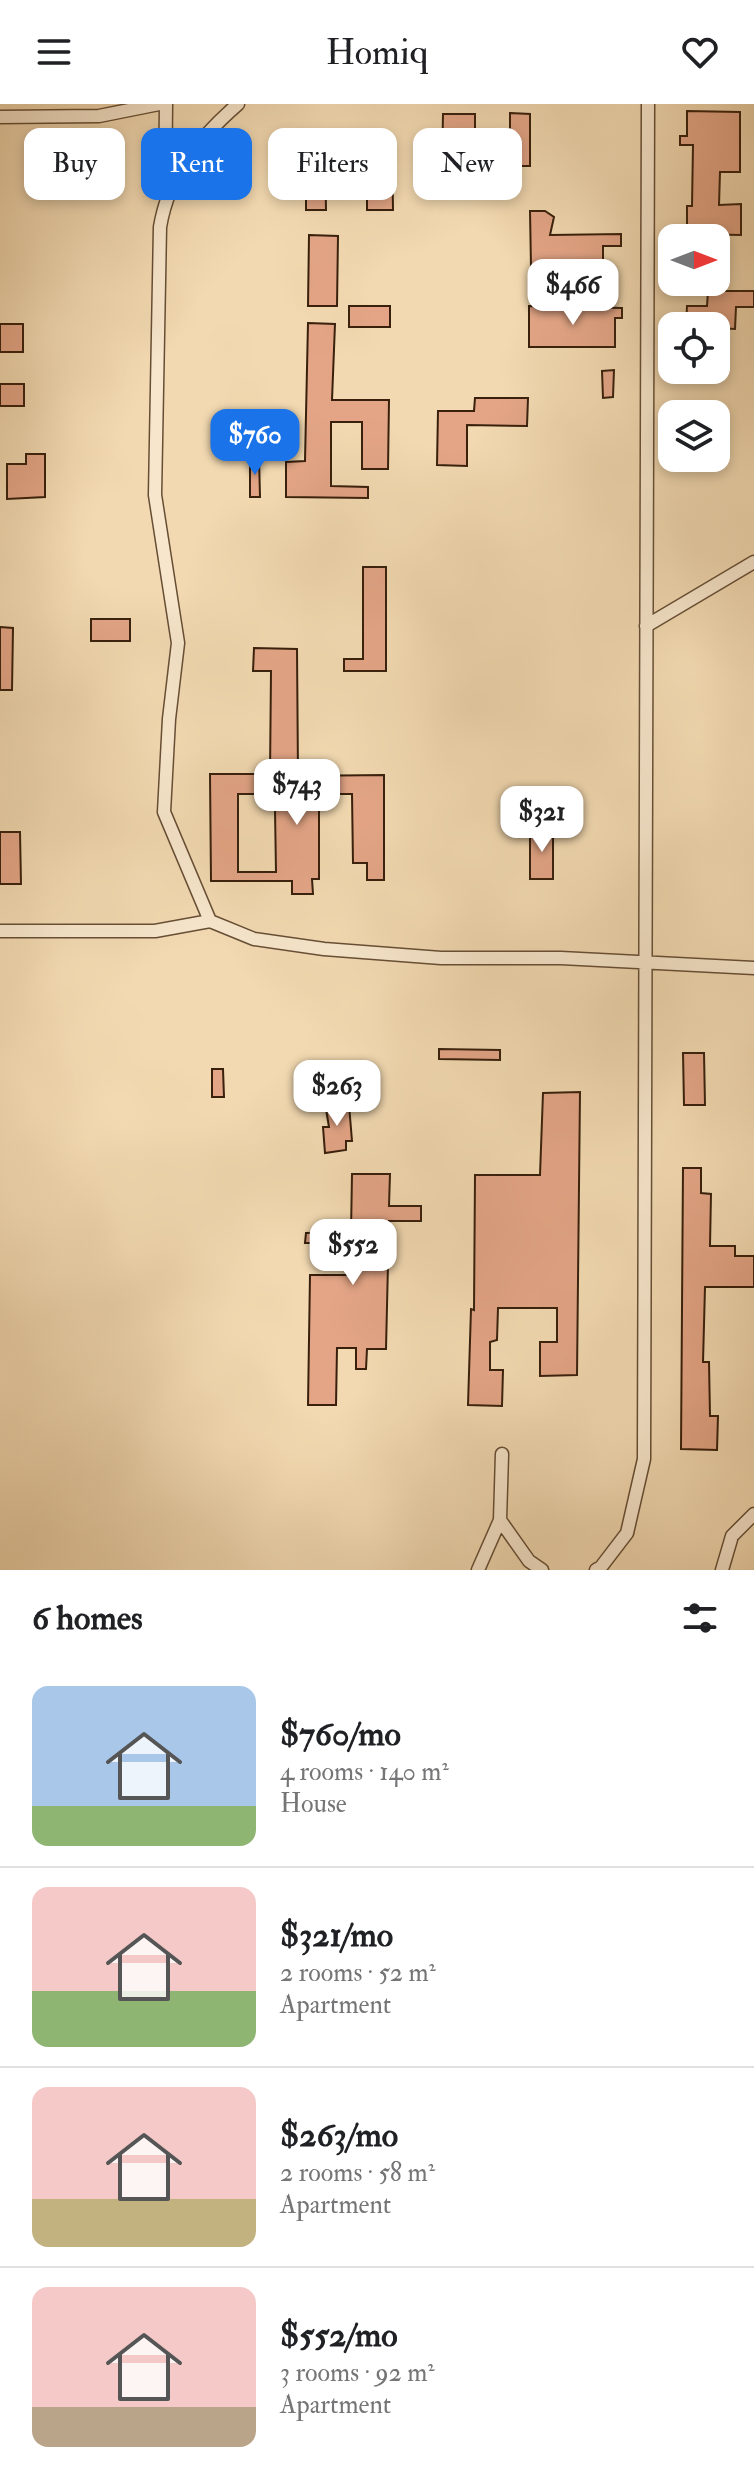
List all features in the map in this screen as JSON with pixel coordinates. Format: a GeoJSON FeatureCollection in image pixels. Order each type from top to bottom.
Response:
{"type":"FeatureCollection","features":[{"type":"Feature","properties":{"kind":"street"},"geometry":{"type":"LineString","coordinates":[[0,117],[99,116],[159,104]]}},
{"type":"Feature","properties":{"kind":"street"},"geometry":{"type":"LineString","coordinates":[[167,104],[165,202],[160,227],[155,495],[178,643],[169,719],[164,812],[210,921]]}},
{"type":"Feature","properties":{"kind":"street"},"geometry":{"type":"LineString","coordinates":[[165,202],[176,175],[192,150],[238,104]]}},
{"type":"Feature","properties":{"kind":"street"},"geometry":{"type":"LineString","coordinates":[[596,1570],[627,1533],[644,1459],[648,104]]}},
{"type":"Feature","properties":{"kind":"street"},"geometry":{"type":"LineString","coordinates":[[646,626],[754,562]]}},
{"type":"Feature","properties":{"kind":"street"},"geometry":{"type":"LineString","coordinates":[[0,931],[155,931],[210,921],[254,939],[324,949],[441,958],[561,958],[754,968]]}},
{"type":"Feature","properties":{"kind":"street"},"geometry":{"type":"LineString","coordinates":[[478,1570],[500,1520],[502,1454]]}},
{"type":"Feature","properties":{"kind":"street"},"geometry":{"type":"LineString","coordinates":[[722,1570],[732,1536],[754,1514]]}},
{"type":"Feature","properties":{"kind":"street"},"geometry":{"type":"LineString","coordinates":[[500,1520],[529,1561],[542,1570]]}},
{"type":"Feature","properties":{"kind":"building"},"geometry":{"type":"Polygon","coordinates":[[[687,111],[740,112],[740,172],[720,172],[719,205],[741,204],[741,235],[730,235],[730,224],[687,224],[687,206],[692,206],[693,145],[680,145],[680,136],[687,136],[687,111]]]}},
{"type":"Feature","properties":{"kind":"building"},"geometry":{"type":"Polygon","coordinates":[[[510,113],[530,114],[530,166],[522,166],[522,128],[510,128],[510,113]]]}},
{"type":"Feature","properties":{"kind":"building"},"geometry":{"type":"Polygon","coordinates":[[[443,114],[475,114],[475,128],[443,128],[443,114]]]}},
{"type":"Feature","properties":{"kind":"building"},"geometry":{"type":"Polygon","coordinates":[[[306,200],[326,200],[326,210],[306,210],[306,200]]]}},
{"type":"Feature","properties":{"kind":"building"},"geometry":{"type":"Polygon","coordinates":[[[367,200],[393,200],[393,210],[367,210],[367,200]]]}},
{"type":"Feature","properties":{"kind":"building"},"geometry":{"type":"Polygon","coordinates":[[[530,211],[545,211],[554,217],[550,235],[621,234],[621,246],[603,246],[603,266],[531,267],[530,211]]]}},
{"type":"Feature","properties":{"kind":"building"},"geometry":{"type":"Polygon","coordinates":[[[309,235],[338,236],[337,306],[308,306],[309,235]]]}},
{"type":"Feature","properties":{"kind":"building"},"geometry":{"type":"Polygon","coordinates":[[[730,291],[754,291],[754,307],[736,307],[735,329],[730,329],[730,312],[687,312],[687,306],[707,306],[708,296],[730,296],[730,291]]]}},
{"type":"Feature","properties":{"kind":"building"},"geometry":{"type":"Polygon","coordinates":[[[349,306],[390,306],[390,327],[349,327],[349,306]]]}},
{"type":"Feature","properties":{"kind":"building"},"geometry":{"type":"Polygon","coordinates":[[[529,306],[622,308],[622,318],[615,318],[615,347],[529,347],[529,306]]]}},
{"type":"Feature","properties":{"kind":"building"},"geometry":{"type":"Polygon","coordinates":[[[308,323],[335,324],[332,400],[389,400],[388,469],[362,469],[362,422],[331,422],[331,486],[368,487],[368,498],[286,497],[286,462],[305,461],[308,323]]]}},
{"type":"Feature","properties":{"kind":"building"},"geometry":{"type":"Polygon","coordinates":[[[0,324],[23,324],[23,352],[0,352],[0,324]]]}},
{"type":"Feature","properties":{"kind":"building"},"geometry":{"type":"Polygon","coordinates":[[[614,370],[613,397],[603,398],[602,371],[614,370]]]}},
{"type":"Feature","properties":{"kind":"building"},"geometry":{"type":"Polygon","coordinates":[[[0,384],[24,384],[24,406],[0,406],[0,384]]]}},
{"type":"Feature","properties":{"kind":"building"},"geometry":{"type":"Polygon","coordinates":[[[475,398],[528,398],[527,426],[467,425],[467,466],[437,465],[438,411],[474,411],[475,398]]]}},
{"type":"Feature","properties":{"kind":"building"},"geometry":{"type":"Polygon","coordinates":[[[26,454],[45,454],[45,497],[7,499],[7,464],[26,464],[26,454]]]}},
{"type":"Feature","properties":{"kind":"building"},"geometry":{"type":"Polygon","coordinates":[[[250,457],[259,457],[260,497],[250,497],[250,457]]]}},
{"type":"Feature","properties":{"kind":"building"},"geometry":{"type":"Polygon","coordinates":[[[363,567],[386,567],[386,671],[344,671],[344,659],[363,659],[363,567]]]}},
{"type":"Feature","properties":{"kind":"building"},"geometry":{"type":"Polygon","coordinates":[[[91,619],[130,619],[130,641],[91,641],[91,619]]]}},
{"type":"Feature","properties":{"kind":"building"},"geometry":{"type":"Polygon","coordinates":[[[0,627],[13,628],[12,690],[0,690],[0,627]]]}},
{"type":"Feature","properties":{"kind":"building"},"geometry":{"type":"Polygon","coordinates":[[[254,648],[297,649],[298,774],[270,775],[271,671],[253,671],[254,648]]]}},
{"type":"Feature","properties":{"kind":"building"},"geometry":{"type":"Polygon","coordinates":[[[210,774],[269,774],[269,794],[238,794],[238,872],[276,872],[275,810],[296,810],[296,776],[384,775],[384,880],[367,880],[367,863],[353,863],[352,794],[319,794],[319,879],[312,879],[313,894],[292,894],[292,881],[211,881],[210,774]]]}},
{"type":"Feature","properties":{"kind":"building"},"geometry":{"type":"Polygon","coordinates":[[[530,830],[553,830],[553,879],[530,879],[530,830]]]}},
{"type":"Feature","properties":{"kind":"building"},"geometry":{"type":"Polygon","coordinates":[[[0,832],[20,832],[21,884],[0,884],[0,832]]]}},
{"type":"Feature","properties":{"kind":"building"},"geometry":{"type":"Polygon","coordinates":[[[439,1049],[500,1050],[500,1060],[439,1059],[439,1049]]]}},
{"type":"Feature","properties":{"kind":"building"},"geometry":{"type":"Polygon","coordinates":[[[683,1053],[704,1053],[705,1105],[684,1105],[683,1053]]]}},
{"type":"Feature","properties":{"kind":"building"},"geometry":{"type":"Polygon","coordinates":[[[212,1069],[223,1069],[224,1097],[212,1097],[212,1069]]]}},
{"type":"Feature","properties":{"kind":"building"},"geometry":{"type":"Polygon","coordinates":[[[580,1092],[577,1375],[540,1376],[540,1342],[557,1342],[557,1308],[498,1308],[497,1340],[490,1342],[490,1370],[503,1370],[502,1406],[468,1405],[471,1309],[474,1310],[475,1175],[540,1175],[543,1093],[580,1092]]]}},
{"type":"Feature","properties":{"kind":"building"},"geometry":{"type":"Polygon","coordinates":[[[325,1103],[349,1105],[352,1141],[346,1141],[346,1150],[325,1153],[323,1127],[329,1127],[325,1103]]]}},
{"type":"Feature","properties":{"kind":"building"},"geometry":{"type":"Polygon","coordinates":[[[683,1168],[701,1168],[701,1193],[711,1194],[710,1246],[735,1246],[735,1256],[754,1256],[754,1287],[705,1287],[703,1362],[709,1362],[710,1416],[718,1416],[717,1450],[681,1449],[683,1168]]]}},
{"type":"Feature","properties":{"kind":"building"},"geometry":{"type":"Polygon","coordinates":[[[352,1174],[390,1174],[389,1206],[421,1206],[421,1221],[389,1221],[386,1349],[367,1349],[366,1369],[356,1369],[356,1348],[337,1348],[336,1405],[308,1405],[310,1275],[350,1275],[351,1243],[305,1243],[306,1233],[351,1232],[352,1174]]]}}]}
